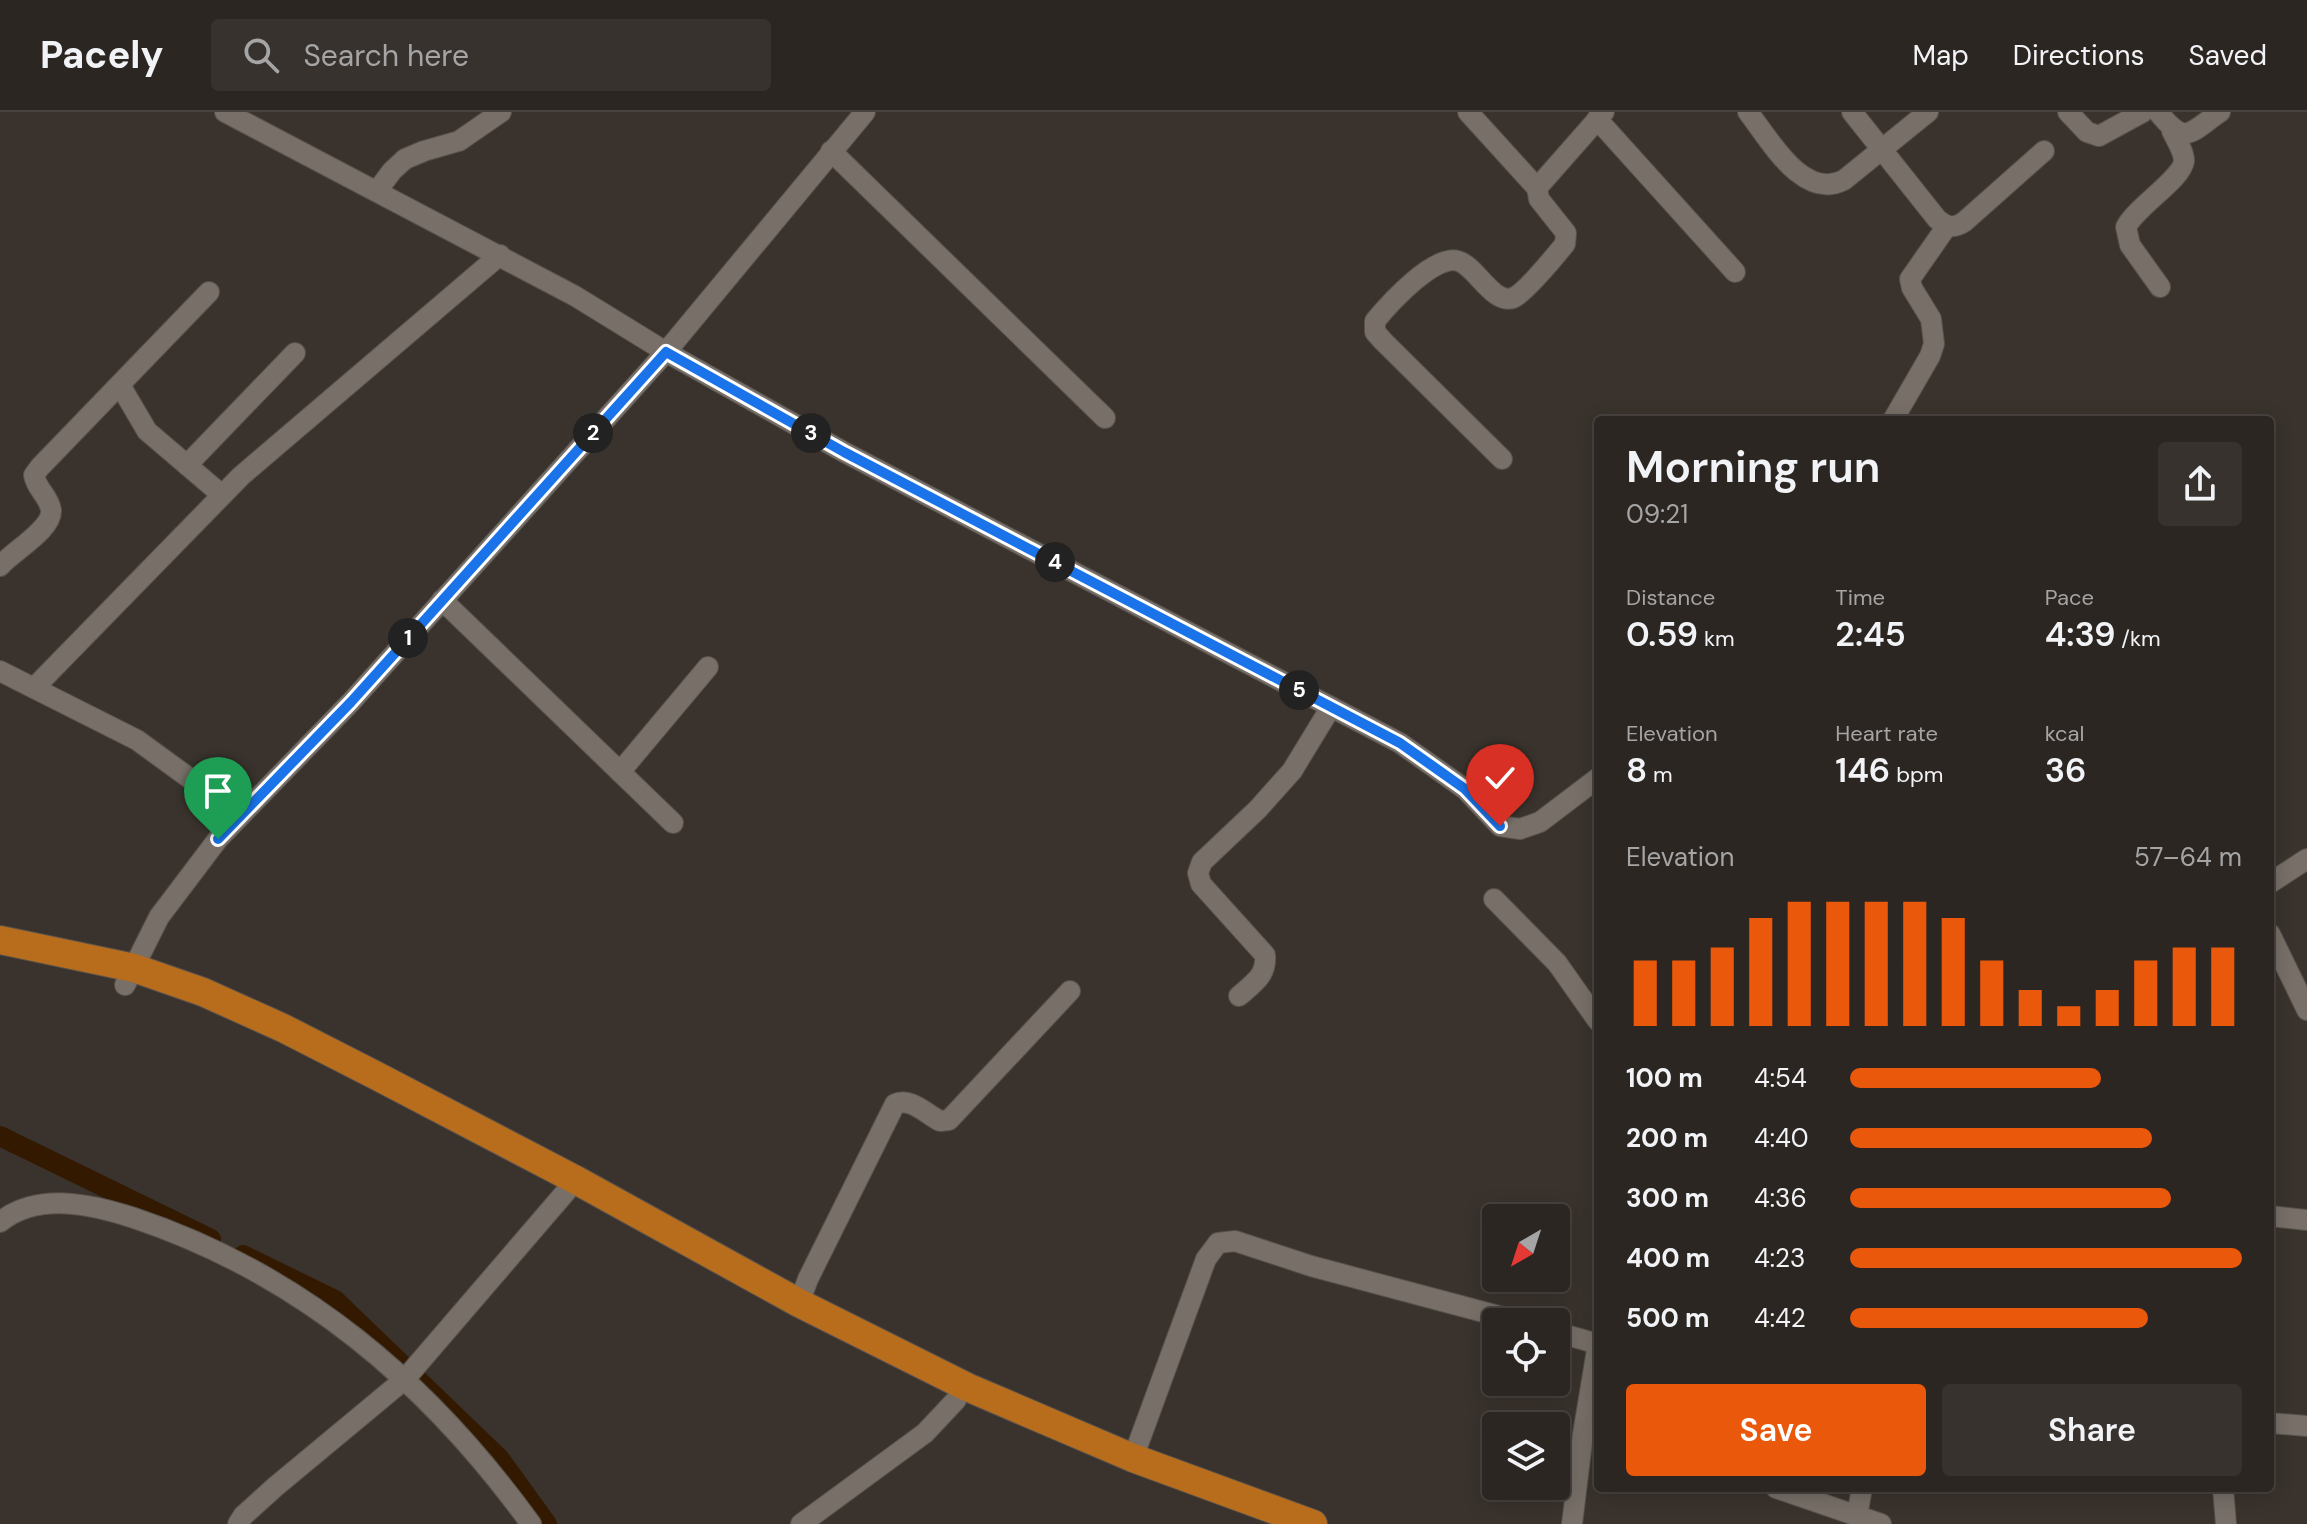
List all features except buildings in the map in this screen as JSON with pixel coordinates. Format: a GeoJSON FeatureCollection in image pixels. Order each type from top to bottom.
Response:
{"type":"FeatureCollection","features":[{"type":"Feature","properties":{"kind":"highway"},"geometry":{"type":"LineString","coordinates":[[0,940],[129,976],[203,992],[283,1028],[570,1187],[787,1315],[956,1400],[1108,1466],[1276,1524]]}},
{"type":"Feature","properties":{"kind":"highway"},"geometry":{"type":"LineString","coordinates":[[0,958],[103,978],[129,976]]}},
{"type":"Feature","properties":{"kind":"highway"},"geometry":{"type":"LineString","coordinates":[[570,1187],[1001,1403],[1133,1458],[1313,1524]]}},
{"type":"Feature","properties":{"kind":"street"},"geometry":{"type":"LineString","coordinates":[[225,112],[575,296],[666,352],[844,452],[1400,743],[1465,789],[1500,826],[1520,829],[1540,822],[1594,781]]}},
{"type":"Feature","properties":{"kind":"street"},"geometry":{"type":"LineString","coordinates":[[377,191],[405,159],[459,141],[501,112]]}},
{"type":"Feature","properties":{"kind":"street"},"geometry":{"type":"LineString","coordinates":[[1468,112],[1537,188],[1539,199],[1566,233],[1565,244],[1513,298],[1504,298],[1490,289],[1470,268],[1457,260],[1442,262],[1429,269],[1375,321],[1375,332],[1502,459]]}},
{"type":"Feature","properties":{"kind":"street"},"geometry":{"type":"LineString","coordinates":[[1748,112],[1792,166],[1807,180],[1821,186],[1833,186],[1844,180],[1928,112]]}},
{"type":"Feature","properties":{"kind":"street"},"geometry":{"type":"LineString","coordinates":[[1852,112],[1937,219],[1947,226],[1956,227],[1964,222],[2044,151]]}},
{"type":"Feature","properties":{"kind":"street"},"geometry":{"type":"LineString","coordinates":[[2068,112],[2087,132],[2099,136],[2143,112]]}},
{"type":"Feature","properties":{"kind":"street"},"geometry":{"type":"LineString","coordinates":[[2158,112],[2172,131],[2184,164],[2141,206],[2126,227],[2130,245],[2160,287]]}},
{"type":"Feature","properties":{"kind":"street"},"geometry":{"type":"LineString","coordinates":[[2172,131],[2183,134],[2192,131],[2220,112]]}},
{"type":"Feature","properties":{"kind":"street"},"geometry":{"type":"LineString","coordinates":[[129,976],[171,899],[240,815],[351,702],[666,352],[831,151],[854,116]]}},
{"type":"Feature","properties":{"kind":"street"},"geometry":{"type":"LineString","coordinates":[[1537,188],[1600,116],[1735,272]]}},
{"type":"Feature","properties":{"kind":"street"},"geometry":{"type":"LineString","coordinates":[[831,151],[1105,418]]}},
{"type":"Feature","properties":{"kind":"street"},"geometry":{"type":"LineString","coordinates":[[1895,416],[1934,344],[1931,319],[1912,288],[1910,279],[1947,226]]}},
{"type":"Feature","properties":{"kind":"street"},"geometry":{"type":"LineString","coordinates":[[34,688],[267,452],[500,255]]}},
{"type":"Feature","properties":{"kind":"street"},"geometry":{"type":"LineString","coordinates":[[0,566],[18,548],[38,535],[50,520],[49,501],[35,482],[34,475],[209,292]]}},
{"type":"Feature","properties":{"kind":"street"},"geometry":{"type":"LineString","coordinates":[[187,465],[295,353]]}},
{"type":"Feature","properties":{"kind":"street"},"geometry":{"type":"LineString","coordinates":[[120,385],[147,431],[222,495]]}},
{"type":"Feature","properties":{"kind":"street"},"geometry":{"type":"LineString","coordinates":[[442,600],[673,823]]}},
{"type":"Feature","properties":{"kind":"street"},"geometry":{"type":"LineString","coordinates":[[620,772],[708,667]]}},
{"type":"Feature","properties":{"kind":"street"},"geometry":{"type":"LineString","coordinates":[[0,671],[137,740],[240,815]]}},
{"type":"Feature","properties":{"kind":"street"},"geometry":{"type":"LineString","coordinates":[[1239,996],[1262,976],[1266,966],[1265,955],[1201,884],[1198,873],[1202,862],[1258,809],[1292,771],[1331,707]]}},
{"type":"Feature","properties":{"kind":"street"},"geometry":{"type":"LineString","coordinates":[[2274,880],[2307,859]]}},
{"type":"Feature","properties":{"kind":"street"},"geometry":{"type":"LineString","coordinates":[[1494,899],[1557,963],[1594,1015]]}},
{"type":"Feature","properties":{"kind":"street"},"geometry":{"type":"LineString","coordinates":[[2274,942],[2307,1010]]}},
{"type":"Feature","properties":{"kind":"street"},"geometry":{"type":"LineString","coordinates":[[799,1303],[813,1268],[895,1104],[902,1101],[910,1103],[940,1121],[949,1120],[1070,991]]}},
{"type":"Feature","properties":{"kind":"street"},"geometry":{"type":"LineString","coordinates":[[238,1524],[263,1497],[405,1379],[570,1187]]}},
{"type":"Feature","properties":{"kind":"street"},"geometry":{"type":"LineString","coordinates":[[0,1222],[26,1206],[63,1204],[100,1209],[188,1238],[296,1293],[405,1379],[461,1436],[531,1524]]}},
{"type":"Feature","properties":{"kind":"street"},"geometry":{"type":"LineString","coordinates":[[2274,1216],[2307,1220]]}},
{"type":"Feature","properties":{"kind":"street"},"geometry":{"type":"LineString","coordinates":[[1133,1458],[1206,1259],[1218,1243],[1235,1241],[1311,1266],[1482,1312]]}},
{"type":"Feature","properties":{"kind":"street"},"geometry":{"type":"LineString","coordinates":[[1570,1336],[1594,1343]]}},
{"type":"Feature","properties":{"kind":"street"},"geometry":{"type":"LineString","coordinates":[[1572,1524],[1594,1393]]}},
{"type":"Feature","properties":{"kind":"street"},"geometry":{"type":"LineString","coordinates":[[801,1524],[925,1433],[956,1400]]}},
{"type":"Feature","properties":{"kind":"street"},"geometry":{"type":"LineString","coordinates":[[2274,1423],[2307,1426]]}},
{"type":"Feature","properties":{"kind":"street"},"geometry":{"type":"LineString","coordinates":[[1788,1492],[1881,1524]]}},
{"type":"Feature","properties":{"kind":"street"},"geometry":{"type":"LineString","coordinates":[[1857,1516],[1861,1492]]}},
{"type":"Feature","properties":{"kind":"street"},"geometry":{"type":"LineString","coordinates":[[2223,1492],[2226,1524]]}},
{"type":"Feature","properties":{"kind":"waterway"},"geometry":{"type":"LineString","coordinates":[[0,1136],[211,1239]]}},
{"type":"Feature","properties":{"kind":"waterway"},"geometry":{"type":"LineString","coordinates":[[243,1255],[335,1300],[500,1459],[547,1524]]}},
{"type":"Feature","properties":{"kind":"route"},"geometry":{"type":"LineString","coordinates":[[218,839],[351,702],[666,352],[844,452],[1400,743],[1465,789],[1500,826]]}}]}
